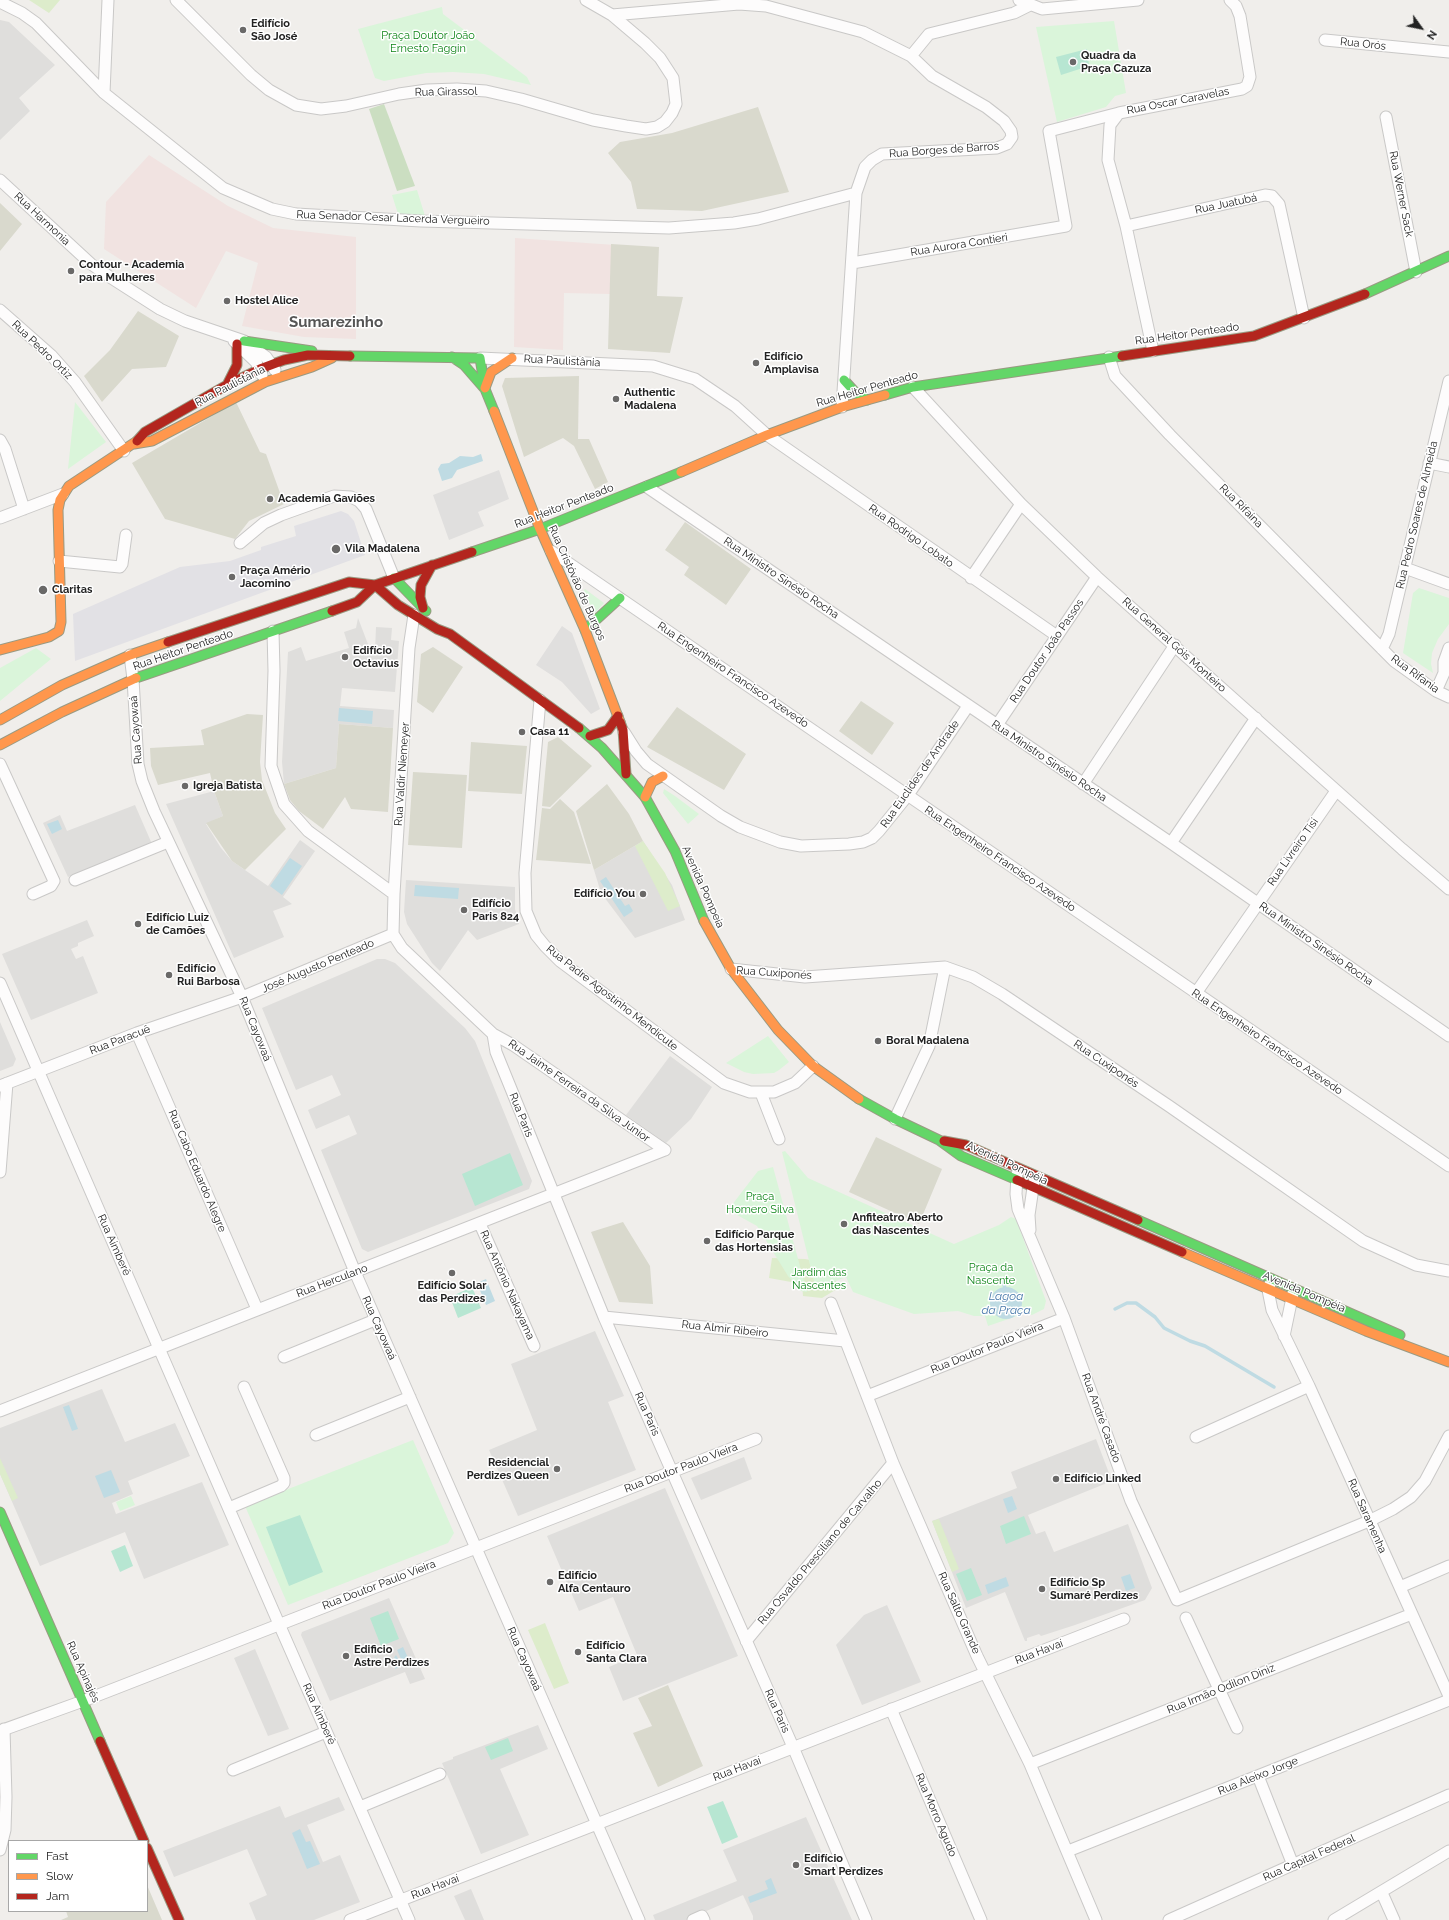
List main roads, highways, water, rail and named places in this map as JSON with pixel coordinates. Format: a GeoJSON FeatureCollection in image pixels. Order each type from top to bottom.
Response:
{"type":"FeatureCollection","features":[{"type":"Feature","properties":{"kind":"main road","name":"Rua Heitor Penteado"},"geometry":{"type":"LineString","coordinates":[[0,745],[62,712],[133,679],[357,602],[374,585],[540,528],[648,487],[767,435],[842,407],[913,387],[1254,336],[1304,318],[1416,272],[1449,256]]}},
{"type":"Feature","properties":{"kind":"main road"},"geometry":{"type":"LineString","coordinates":[[226,385],[237,365],[237,341],[287,346],[336,357]]}},
{"type":"Feature","properties":{"kind":"main road","name":"Rua Paulistânia"},"geometry":{"type":"LineString","coordinates":[[0,650],[50,637],[59,631],[61,622],[58,510],[63,494],[69,486],[134,444],[145,432],[226,385],[272,364],[308,355],[336,357],[480,358]]}},
{"type":"Feature","properties":{"kind":"main road","name":"Rua Paulistânia"},"geometry":{"type":"LineString","coordinates":[[134,444],[152,441],[278,376],[312,368],[336,357]]}},
{"type":"Feature","properties":{"kind":"main road"},"geometry":{"type":"LineString","coordinates":[[452,357],[464,365],[485,389],[491,372],[512,358]]}},
{"type":"Feature","properties":{"kind":"main road","name":"Rua Cristóvão de Burgos"},"geometry":{"type":"LineString","coordinates":[[480,358],[485,389],[540,528],[585,630],[623,730],[626,774]]}},
{"type":"Feature","properties":{"kind":"main road"},"geometry":{"type":"LineString","coordinates":[[844,380],[854,391],[867,400]]}},
{"type":"Feature","properties":{"kind":"main road"},"geometry":{"type":"LineString","coordinates":[[418,612],[420,585],[432,565]]}},
{"type":"Feature","properties":{"kind":"main road","name":"Avenida Pompeia"},"geometry":{"type":"LineString","coordinates":[[394,578],[418,612]]}},
{"type":"Feature","properties":{"kind":"main road","name":"Rua Heitor Penteado"},"geometry":{"type":"LineString","coordinates":[[0,720],[62,685],[130,655],[349,582],[374,585]]}},
{"type":"Feature","properties":{"kind":"main road","name":"Avenida Pompeia"},"geometry":{"type":"LineString","coordinates":[[374,585],[394,602],[418,612],[450,634],[590,736],[626,774],[645,797],[675,851],[704,922],[731,969],[778,1030],[813,1066],[858,1098],[895,1119],[939,1140]]}},
{"type":"Feature","properties":{"kind":"main road"},"geometry":{"type":"LineString","coordinates":[[585,630],[620,598]]}},
{"type":"Feature","properties":{"kind":"main road"},"geometry":{"type":"LineString","coordinates":[[590,736],[608,730],[618,716]]}},
{"type":"Feature","properties":{"kind":"main road"},"geometry":{"type":"LineString","coordinates":[[645,797],[652,782],[663,776]]}},
{"type":"Feature","properties":{"kind":"main road","name":"Avenida Pompéia"},"geometry":{"type":"LineString","coordinates":[[939,1140],[966,1145],[1036,1175],[1403,1336],[1449,1362]]}},
{"type":"Feature","properties":{"kind":"main road","name":"Avenida Pompéia"},"geometry":{"type":"LineString","coordinates":[[939,1140],[961,1156],[1016,1181],[1291,1300],[1366,1331],[1449,1362]]}},
{"type":"Feature","properties":{"kind":"main road","name":"Rua Apinajés"},"geometry":{"type":"LineString","coordinates":[[0,1512],[144,1840]]}},
{"type":"Feature","properties":{"kind":"main road"},"geometry":{"type":"LineString","coordinates":[[148,1850],[179,1920]]}},
{"type":"Feature","properties":{"kind":"water"},"geometry":{"type":"Polygon","coordinates":[[[481,454],[483,461],[457,470],[452,478],[442,481],[438,469],[441,464],[449,463],[460,456],[473,457],[481,454]]]}},
{"type":"Feature","properties":{"kind":"water"},"geometry":{"type":"Polygon","coordinates":[[[339,708],[373,711],[372,724],[338,721],[339,708]]]}},
{"type":"Feature","properties":{"kind":"water"},"geometry":{"type":"Polygon","coordinates":[[[58,820],[62,829],[52,834],[47,824],[58,820]]]}},
{"type":"Feature","properties":{"kind":"water"},"geometry":{"type":"Polygon","coordinates":[[[290,858],[302,866],[282,895],[270,886],[290,858]]]}},
{"type":"Feature","properties":{"kind":"water"},"geometry":{"type":"Polygon","coordinates":[[[606,877],[625,906],[629,904],[633,911],[624,917],[600,881],[606,877]]]}},
{"type":"Feature","properties":{"kind":"water"},"geometry":{"type":"Polygon","coordinates":[[[415,885],[459,888],[458,899],[414,896],[415,885]]]}},
{"type":"Feature","properties":{"kind":"water"},"geometry":{"type":"Polygon","coordinates":[[[486,1279],[495,1301],[486,1305],[477,1283],[486,1279]]]}},
{"type":"Feature","properties":{"kind":"water","name":"Lagoa da Praça"},"geometry":{"type":"Polygon","coordinates":[[[1006,1287],[1012,1288],[1019,1294],[1022,1303],[1021,1309],[1015,1316],[1006,1319],[1000,1318],[993,1312],[990,1303],[991,1297],[997,1290],[1006,1287]]]}},
{"type":"Feature","properties":{"kind":"water"},"geometry":{"type":"Polygon","coordinates":[[[69,1405],[78,1429],[72,1431],[63,1407],[69,1405]]]}},
{"type":"Feature","properties":{"kind":"water"},"geometry":{"type":"Polygon","coordinates":[[[111,1470],[120,1492],[104,1498],[95,1476],[111,1470]]]}},
{"type":"Feature","properties":{"kind":"water"},"geometry":{"type":"Polygon","coordinates":[[[1012,1496],[1017,1509],[1008,1513],[1003,1499],[1012,1496]]]}},
{"type":"Feature","properties":{"kind":"water"},"geometry":{"type":"Polygon","coordinates":[[[1130,1574],[1135,1588],[1126,1591],[1121,1577],[1130,1574]]]}},
{"type":"Feature","properties":{"kind":"water"},"geometry":{"type":"Polygon","coordinates":[[[1006,1577],[1009,1586],[988,1594],[985,1585],[1006,1577]]]}},
{"type":"Feature","properties":{"kind":"water"},"geometry":{"type":"Polygon","coordinates":[[[403,1647],[410,1662],[395,1669],[394,1658],[396,1655],[400,1662],[402,1661],[397,1650],[403,1647]]]}},
{"type":"Feature","properties":{"kind":"water"},"geometry":{"type":"Polygon","coordinates":[[[300,1829],[306,1842],[310,1841],[320,1864],[307,1869],[292,1833],[300,1829]]]}},
{"type":"Feature","properties":{"kind":"water"},"geometry":{"type":"Polygon","coordinates":[[[771,1878],[777,1893],[750,1903],[748,1897],[768,1889],[765,1881],[771,1878]]]}},
{"type":"Feature","properties":{"kind":"waterway"},"geometry":{"type":"LineString","coordinates":[[1002,1280],[1005,1288]]}},
{"type":"Feature","properties":{"kind":"waterway"},"geometry":{"type":"LineString","coordinates":[[1115,1309],[1127,1303],[1136,1303],[1155,1317],[1164,1328],[1190,1341],[1205,1346],[1274,1387]]}},
{"type":"Feature","properties":{"kind":"place","name":"Edifício São José"},"geometry":{"type":"Point","coordinates":[243,30]}},
{"type":"Feature","properties":{"kind":"place","name":"Quadra da Praça Cazuza"},"geometry":{"type":"Point","coordinates":[1073,62]}},
{"type":"Feature","properties":{"kind":"place","name":"Contour - Academia para Mulheres"},"geometry":{"type":"Point","coordinates":[71,271]}},
{"type":"Feature","properties":{"kind":"place","name":"Hostel Alice"},"geometry":{"type":"Point","coordinates":[227,301]}},
{"type":"Feature","properties":{"kind":"place","name":"Edifício Amplavisa"},"geometry":{"type":"Point","coordinates":[756,363]}},
{"type":"Feature","properties":{"kind":"place","name":"Authentic Madalena"},"geometry":{"type":"Point","coordinates":[616,399]}},
{"type":"Feature","properties":{"kind":"place","name":"Academia Gaviões"},"geometry":{"type":"Point","coordinates":[270,499]}},
{"type":"Feature","properties":{"kind":"place","name":"Vila Madalena"},"geometry":{"type":"Point","coordinates":[336,549]}},
{"type":"Feature","properties":{"kind":"place","name":"Praça Amério Jacomino"},"geometry":{"type":"Point","coordinates":[232,577]}},
{"type":"Feature","properties":{"kind":"place","name":"Claritas"},"geometry":{"type":"Point","coordinates":[43,590]}},
{"type":"Feature","properties":{"kind":"place","name":"Edifício Octavius"},"geometry":{"type":"Point","coordinates":[345,657]}},
{"type":"Feature","properties":{"kind":"place","name":"Casa 11"},"geometry":{"type":"Point","coordinates":[522,732]}},
{"type":"Feature","properties":{"kind":"place","name":"Igreja Batista"},"geometry":{"type":"Point","coordinates":[185,786]}},
{"type":"Feature","properties":{"kind":"place","name":"Edifício You"},"geometry":{"type":"Point","coordinates":[643,894]}},
{"type":"Feature","properties":{"kind":"place","name":"Edifício Paris 824"},"geometry":{"type":"Point","coordinates":[464,910]}},
{"type":"Feature","properties":{"kind":"place","name":"Edifício Luiz de Camões"},"geometry":{"type":"Point","coordinates":[138,924]}},
{"type":"Feature","properties":{"kind":"place","name":"Edifício Rui Barbosa"},"geometry":{"type":"Point","coordinates":[169,975]}},
{"type":"Feature","properties":{"kind":"place","name":"Boral Madalena"},"geometry":{"type":"Point","coordinates":[878,1041]}},
{"type":"Feature","properties":{"kind":"place","name":"Anfiteatro Aberto das Nascentes"},"geometry":{"type":"Point","coordinates":[844,1224]}},
{"type":"Feature","properties":{"kind":"place","name":"Edifício Parque das Hortensias"},"geometry":{"type":"Point","coordinates":[707,1241]}},
{"type":"Feature","properties":{"kind":"place","name":"Edifício Solar das Perdizes"},"geometry":{"type":"Point","coordinates":[452,1273]}},
{"type":"Feature","properties":{"kind":"place","name":"Residencial Perdizes Queen"},"geometry":{"type":"Point","coordinates":[557,1469]}},
{"type":"Feature","properties":{"kind":"place","name":"Edifício Linked"},"geometry":{"type":"Point","coordinates":[1056,1479]}},
{"type":"Feature","properties":{"kind":"place","name":"Edifício Alfa Centauro"},"geometry":{"type":"Point","coordinates":[550,1582]}},
{"type":"Feature","properties":{"kind":"place","name":"Edifício Sp Sumaré Perdizes"},"geometry":{"type":"Point","coordinates":[1042,1589]}},
{"type":"Feature","properties":{"kind":"place","name":"Edifício Santa Clara"},"geometry":{"type":"Point","coordinates":[578,1652]}},
{"type":"Feature","properties":{"kind":"place","name":"Edificio Astre Perdizes"},"geometry":{"type":"Point","coordinates":[346,1656]}},
{"type":"Feature","properties":{"kind":"place","name":"Edifício Smart Perdizes"},"geometry":{"type":"Point","coordinates":[796,1865]}},
{"type":"Feature","properties":{"kind":"district","name":"Sumarezinho"},"geometry":{"type":"Point","coordinates":[336,322]}},
{"type":"Feature","properties":{"kind":"park label","name":"Praça Doutor João Ernesto Faggin"},"geometry":{"type":"Point","coordinates":[428,42]}},
{"type":"Feature","properties":{"kind":"park label","name":"Praça Homero Silva"},"geometry":{"type":"Point","coordinates":[760,1203]}},
{"type":"Feature","properties":{"kind":"park label","name":"Praça da Nascente"},"geometry":{"type":"Point","coordinates":[991,1274]}},
{"type":"Feature","properties":{"kind":"park label","name":"Jardim das Nascentes"},"geometry":{"type":"Point","coordinates":[819,1279]}}]}
